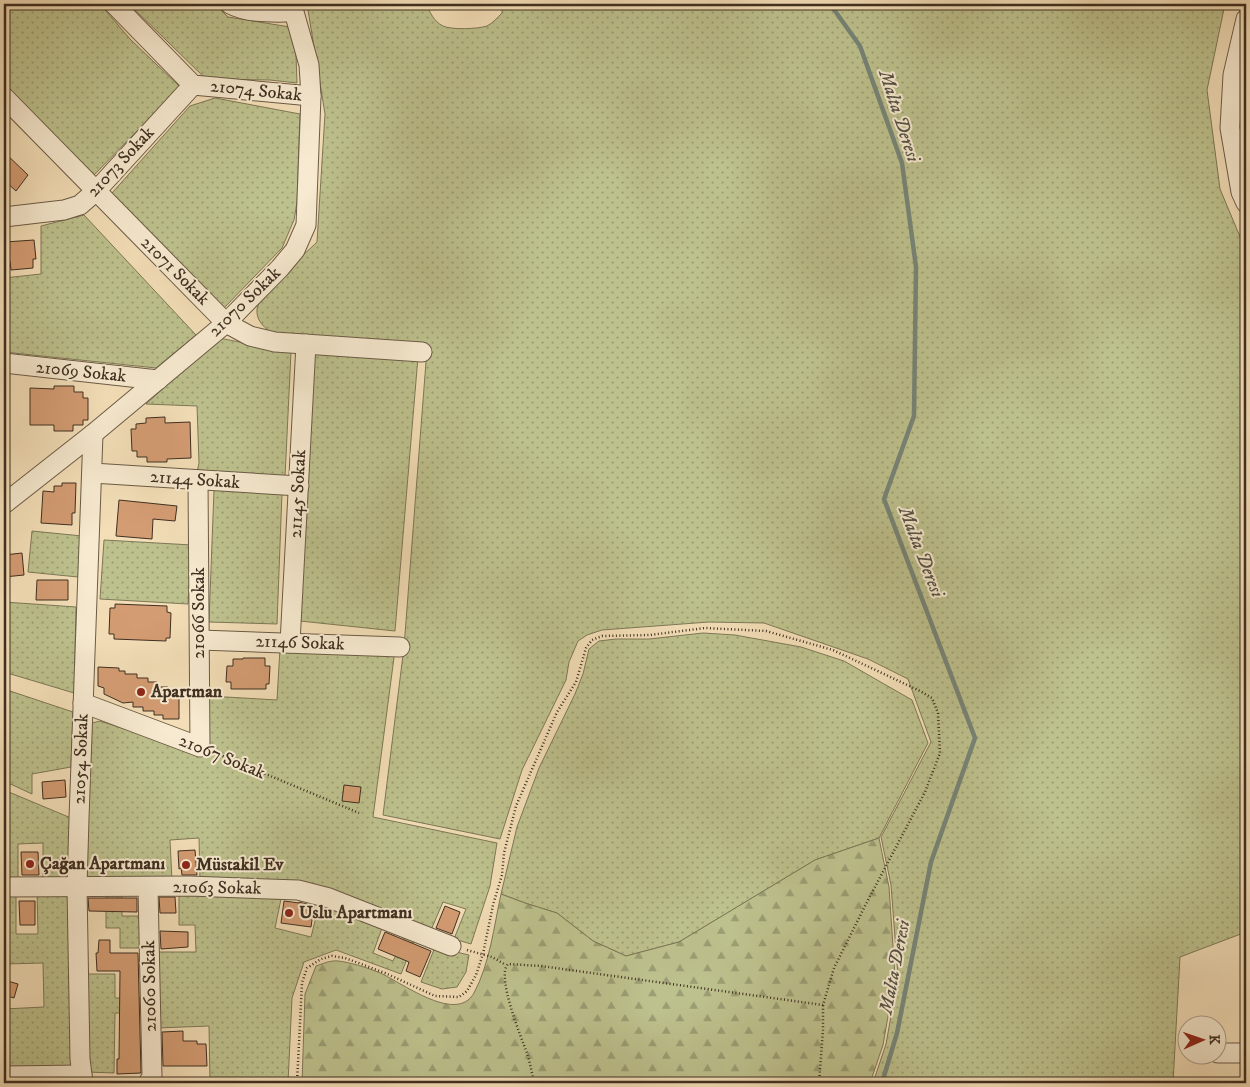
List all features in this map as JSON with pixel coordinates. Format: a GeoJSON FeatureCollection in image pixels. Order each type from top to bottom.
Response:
{"type":"FeatureCollection","features":[{"type":"Feature","properties":{"kind":"street","name":"21074 Sokak"},"geometry":{"type":"LineString","coordinates":[[114,4],[193,85],[311,96]]}},
{"type":"Feature","properties":{"kind":"street","name":"21070 Sokak"},"geometry":{"type":"LineString","coordinates":[[4,504],[93,434],[226,323],[295,250],[306,224],[311,96],[309,66],[294,12],[258,11],[243,9],[230,4]]}},
{"type":"Feature","properties":{"kind":"street"},"geometry":{"type":"LineString","coordinates":[[1246,19],[1232,75],[1230,128],[1241,192],[1246,203]]}},
{"type":"Feature","properties":{"kind":"street","name":"21073 Sokak"},"geometry":{"type":"LineString","coordinates":[[4,217],[64,210],[80,205],[96,191],[193,85]]}},
{"type":"Feature","properties":{"kind":"street","name":"21071 Sokak"},"geometry":{"type":"LineString","coordinates":[[4,97],[226,323],[250,336],[275,342],[422,352]]}},
{"type":"Feature","properties":{"kind":"street","name":"21145 Sokak"},"geometry":{"type":"LineString","coordinates":[[290,643],[306,344]]}},
{"type":"Feature","properties":{"kind":"street","name":"21069 Sokak"},"geometry":{"type":"LineString","coordinates":[[4,363],[158,380]]}},
{"type":"Feature","properties":{"kind":"street","name":"21054 Sokak"},"geometry":{"type":"LineString","coordinates":[[82,1079],[78,887],[93,434]]}},
{"type":"Feature","properties":{"kind":"street","name":"21144 Sokak"},"geometry":{"type":"LineString","coordinates":[[92,474],[299,486]]}},
{"type":"Feature","properties":{"kind":"street","name":"21066 Sokak"},"geometry":{"type":"LineString","coordinates":[[198,480],[200,747]]}},
{"type":"Feature","properties":{"kind":"street","name":"21146 Sokak"},"geometry":{"type":"LineString","coordinates":[[200,640],[400,647]]}},
{"type":"Feature","properties":{"kind":"street","name":"21067 Sokak"},"geometry":{"type":"LineString","coordinates":[[83,704],[200,747]]}},
{"type":"Feature","properties":{"kind":"street","name":"21063 Sokak"},"geometry":{"type":"LineString","coordinates":[[4,887],[148,888],[189,886],[298,890],[329,898],[451,946]]}},
{"type":"Feature","properties":{"kind":"street","name":"21060 Sokak"},"geometry":{"type":"LineString","coordinates":[[148,888],[152,1077],[148,1083]]}},
{"type":"Feature","properties":{"kind":"street"},"geometry":{"type":"LineString","coordinates":[[1228,1053],[1246,1053]]}},
{"type":"Feature","properties":{"kind":"street"},"geometry":{"type":"LineString","coordinates":[[4,1076],[82,1079]]}},
{"type":"Feature","properties":{"kind":"path"},"geometry":{"type":"LineString","coordinates":[[297,1083],[302,983],[307,968],[321,959],[332,956],[338,957],[385,973],[435,996],[459,997],[467,991],[476,974],[483,954],[516,806],[557,712],[576,682],[586,648],[592,640],[602,636],[650,635],[705,628],[766,631],[833,650],[920,690],[932,698],[938,713],[940,753],[925,792],[834,968],[823,1005],[819,1083]]}},
{"type":"Feature","properties":{"kind":"path","name":"21067 Sokak"},"geometry":{"type":"LineString","coordinates":[[200,747],[359,813]]}},
{"type":"Feature","properties":{"kind":"path"},"geometry":{"type":"LineString","coordinates":[[451,946],[492,957],[506,965],[514,963],[541,966],[823,1005]]}},
{"type":"Feature","properties":{"kind":"path"},"geometry":{"type":"LineString","coordinates":[[506,965],[504,972],[511,1009],[527,1055],[534,1083]]}},
{"type":"Feature","properties":{"kind":"green space"},"geometry":{"type":"Polygon","coordinates":[[[4,4],[100,4],[130,39],[180,87],[93,176],[4,85],[4,4]]]}},
{"type":"Feature","properties":{"kind":"green space"},"geometry":{"type":"Polygon","coordinates":[[[129,4],[215,4],[228,17],[290,27],[296,55],[297,83],[270,80],[206,79],[129,4]]]}},
{"type":"Feature","properties":{"kind":"green space"},"geometry":{"type":"Polygon","coordinates":[[[307,4],[426,4],[440,24],[452,28],[465,29],[489,25],[502,13],[502,4],[1225,4],[1207,90],[1220,189],[1246,251],[1246,932],[1180,957],[1173,1083],[873,1083],[886,1044],[898,977],[891,885],[881,837],[931,742],[908,679],[868,659],[764,623],[709,622],[602,630],[587,635],[578,641],[569,662],[566,680],[522,770],[500,839],[383,815],[404,647],[427,349],[270,332],[259,320],[257,309],[265,294],[317,242],[325,114],[307,4]]]}},
{"type":"Feature","properties":{"kind":"green space"},"geometry":{"type":"Polygon","coordinates":[[[215,98],[300,114],[297,202],[294,220],[282,248],[224,308],[112,193],[190,106],[215,98]]]}},
{"type":"Feature","properties":{"kind":"green space"},"geometry":{"type":"Polygon","coordinates":[[[84,215],[196,335],[156,368],[4,352],[4,278],[41,274],[41,226],[84,215]]]}},
{"type":"Feature","properties":{"kind":"green space"},"geometry":{"type":"Polygon","coordinates":[[[219,338],[291,352],[285,477],[197,472],[199,463],[197,406],[146,404],[219,338]]]}},
{"type":"Feature","properties":{"kind":"green space"},"geometry":{"type":"Polygon","coordinates":[[[312,350],[418,357],[395,631],[300,621],[312,350]]]}},
{"type":"Feature","properties":{"kind":"green space"},"geometry":{"type":"Polygon","coordinates":[[[214,490],[282,493],[277,624],[209,622],[214,490]]]}},
{"type":"Feature","properties":{"kind":"green space"},"geometry":{"type":"Polygon","coordinates":[[[32,531],[82,536],[78,577],[28,572],[32,531]]]}},
{"type":"Feature","properties":{"kind":"green space"},"geometry":{"type":"Polygon","coordinates":[[[104,540],[192,545],[188,604],[100,599],[104,540]]]}},
{"type":"Feature","properties":{"kind":"green space"},"geometry":{"type":"Polygon","coordinates":[[[4,602],[76,607],[74,693],[4,672],[4,602]]]}},
{"type":"Feature","properties":{"kind":"green space"},"geometry":{"type":"Polygon","coordinates":[[[703,633],[735,635],[801,647],[844,661],[912,700],[928,743],[879,838],[815,860],[679,942],[626,956],[593,941],[557,913],[501,894],[517,827],[539,768],[575,694],[583,674],[589,649],[599,641],[649,639],[703,633]]]}},
{"type":"Feature","properties":{"kind":"green space"},"geometry":{"type":"Polygon","coordinates":[[[280,648],[395,650],[373,817],[497,843],[490,886],[471,944],[454,939],[466,909],[443,902],[431,930],[322,889],[200,880],[199,838],[170,840],[172,881],[84,880],[89,737],[92,723],[100,721],[205,755],[209,696],[277,700],[280,648]]]}},
{"type":"Feature","properties":{"kind":"green space"},"geometry":{"type":"Polygon","coordinates":[[[4,689],[73,712],[71,767],[32,774],[32,794],[4,781],[4,689]]]}},
{"type":"Feature","properties":{"kind":"green space"},"geometry":{"type":"Polygon","coordinates":[[[4,790],[71,818],[71,878],[43,879],[43,843],[18,844],[18,878],[5,878],[4,790]]]}},
{"type":"Feature","properties":{"kind":"green space"},"geometry":{"type":"Polygon","coordinates":[[[879,838],[889,887],[895,976],[883,1045],[870,1083],[302,1083],[305,994],[316,966],[335,961],[358,965],[378,972],[413,991],[442,1003],[466,1002],[474,993],[484,969],[501,894],[557,913],[593,941],[626,956],[679,942],[815,860],[879,838]]]}},
{"type":"Feature","properties":{"kind":"green space"},"geometry":{"type":"Polygon","coordinates":[[[37,891],[72,891],[73,1066],[4,1072],[4,1009],[44,1007],[43,963],[4,964],[4,892],[16,892],[16,934],[38,934],[37,891]]]}},
{"type":"Feature","properties":{"kind":"green space"},"geometry":{"type":"Polygon","coordinates":[[[179,894],[281,899],[275,928],[311,937],[319,905],[375,923],[382,928],[373,953],[393,961],[405,936],[415,939],[401,974],[336,950],[304,962],[292,998],[288,1083],[158,1083],[210,1082],[209,1026],[158,1028],[156,952],[196,952],[195,925],[179,925],[179,894]]]}},
{"type":"Feature","properties":{"kind":"green space"},"geometry":{"type":"Polygon","coordinates":[[[106,895],[122,895],[122,916],[141,916],[141,948],[120,948],[120,928],[106,928],[106,895]]]}},
{"type":"Feature","properties":{"kind":"green space"},"geometry":{"type":"Polygon","coordinates":[[[435,947],[469,955],[466,972],[457,987],[442,989],[421,982],[435,947]]]}},
{"type":"Feature","properties":{"kind":"green space"},"geometry":{"type":"Polygon","coordinates":[[[88,974],[115,974],[115,998],[142,998],[142,1013],[115,1013],[114,1073],[87,1072],[88,974]]]}},
{"type":"Feature","properties":{"kind":"building"},"geometry":{"type":"Polygon","coordinates":[[[4,152],[28,175],[16,191],[4,180],[4,152]]]}},
{"type":"Feature","properties":{"kind":"building"},"geometry":{"type":"Polygon","coordinates":[[[34,240],[36,259],[33,259],[33,268],[11,270],[10,261],[6,261],[5,242],[34,240]]]}},
{"type":"Feature","properties":{"kind":"building"},"geometry":{"type":"Polygon","coordinates":[[[54,386],[74,386],[74,392],[83,392],[83,398],[88,398],[88,420],[83,420],[83,425],[73,425],[73,431],[54,431],[54,425],[30,425],[30,388],[54,389],[54,386]]]}},
{"type":"Feature","properties":{"kind":"building"},"geometry":{"type":"Polygon","coordinates":[[[165,417],[165,423],[190,422],[191,458],[167,459],[167,462],[147,462],[147,457],[137,457],[137,451],[132,451],[131,429],[136,429],[136,424],[146,423],[146,418],[165,417]]]}},
{"type":"Feature","properties":{"kind":"building"},"geometry":{"type":"Polygon","coordinates":[[[62,483],[76,483],[75,513],[72,513],[72,525],[41,523],[43,491],[54,492],[54,486],[62,486],[62,483]]]}},
{"type":"Feature","properties":{"kind":"building"},"geometry":{"type":"Polygon","coordinates":[[[119,500],[177,506],[175,521],[153,519],[152,539],[116,536],[119,500]]]}},
{"type":"Feature","properties":{"kind":"building"},"geometry":{"type":"Polygon","coordinates":[[[22,553],[24,575],[4,577],[4,555],[22,553]]]}},
{"type":"Feature","properties":{"kind":"building"},"geometry":{"type":"Polygon","coordinates":[[[37,580],[68,580],[68,600],[36,600],[37,580]]]}},
{"type":"Feature","properties":{"kind":"building","name":"Apartman"},"geometry":{"type":"Polygon","coordinates":[[[115,604],[167,606],[167,612],[171,613],[170,638],[166,638],[166,641],[114,639],[114,634],[109,634],[110,608],[115,608],[115,604]]]}},
{"type":"Feature","properties":{"kind":"building","name":"Apartman"},"geometry":{"type":"Polygon","coordinates":[[[265,658],[265,666],[270,666],[269,684],[266,684],[266,689],[231,689],[231,682],[226,682],[227,666],[233,666],[233,659],[265,658]]]}},
{"type":"Feature","properties":{"kind":"building","name":"Apartman"},"geometry":{"type":"Polygon","coordinates":[[[98,667],[119,668],[119,671],[125,671],[125,674],[137,674],[137,678],[148,678],[148,682],[157,682],[158,687],[168,687],[168,691],[179,690],[179,719],[163,719],[163,715],[154,715],[154,711],[143,711],[143,707],[133,707],[133,702],[123,703],[104,694],[104,688],[98,686],[98,667]]]}},
{"type":"Feature","properties":{"kind":"building"},"geometry":{"type":"Polygon","coordinates":[[[65,780],[66,797],[43,799],[42,782],[65,780]]]}},
{"type":"Feature","properties":{"kind":"building"},"geometry":{"type":"Polygon","coordinates":[[[344,785],[361,787],[359,803],[342,801],[344,785]]]}},
{"type":"Feature","properties":{"kind":"building","name":"Müstakil Ev"},"geometry":{"type":"Polygon","coordinates":[[[195,850],[197,875],[182,875],[181,868],[179,869],[178,851],[195,850]]]}},
{"type":"Feature","properties":{"kind":"building","name":"Çağan Apartmanı"},"geometry":{"type":"Polygon","coordinates":[[[21,852],[38,852],[39,875],[22,875],[21,852]]]}},
{"type":"Feature","properties":{"kind":"building"},"geometry":{"type":"Polygon","coordinates":[[[159,897],[175,897],[176,913],[160,913],[159,897]]]}},
{"type":"Feature","properties":{"kind":"building"},"geometry":{"type":"Polygon","coordinates":[[[88,898],[137,898],[137,912],[89,911],[88,898]]]}},
{"type":"Feature","properties":{"kind":"building"},"geometry":{"type":"Polygon","coordinates":[[[19,901],[35,901],[35,925],[20,925],[19,901]]]}},
{"type":"Feature","properties":{"kind":"building"},"geometry":{"type":"Polygon","coordinates":[[[284,901],[314,906],[311,927],[281,923],[284,901]]]}},
{"type":"Feature","properties":{"kind":"building"},"geometry":{"type":"Polygon","coordinates":[[[445,906],[460,912],[452,934],[436,928],[445,906]]]}},
{"type":"Feature","properties":{"kind":"building"},"geometry":{"type":"Polygon","coordinates":[[[160,931],[188,932],[188,947],[161,949],[160,931]]]}},
{"type":"Feature","properties":{"kind":"building"},"geometry":{"type":"Polygon","coordinates":[[[385,932],[431,951],[420,977],[406,971],[409,962],[378,949],[385,932]]]}},
{"type":"Feature","properties":{"kind":"building"},"geometry":{"type":"Polygon","coordinates":[[[99,940],[110,940],[110,953],[138,953],[141,1073],[117,1074],[117,1059],[119,1059],[120,971],[97,971],[96,953],[98,953],[99,940]]]}},
{"type":"Feature","properties":{"kind":"building"},"geometry":{"type":"Polygon","coordinates":[[[4,980],[18,984],[14,998],[4,995],[4,980]]]}},
{"type":"Feature","properties":{"kind":"building"},"geometry":{"type":"Polygon","coordinates":[[[183,1031],[183,1041],[197,1041],[197,1044],[206,1044],[207,1066],[163,1066],[162,1032],[183,1031]]]}},
{"type":"Feature","properties":{"kind":"waterway","name":"Malta Deresi"},"geometry":{"type":"LineString","coordinates":[[830,4],[860,46],[902,163],[916,267],[914,416],[884,499],[975,738],[931,862],[897,1033],[882,1083]]}},
{"type":"Feature","properties":{"kind":"place","name":"Apartman"},"geometry":{"type":"Point","coordinates":[141,692]}},
{"type":"Feature","properties":{"kind":"place","name":"Çağan Apartmanı"},"geometry":{"type":"Point","coordinates":[30,864]}},
{"type":"Feature","properties":{"kind":"place","name":"Müstakil Ev"},"geometry":{"type":"Point","coordinates":[186,865]}},
{"type":"Feature","properties":{"kind":"place","name":"Uslu Apartmanı"},"geometry":{"type":"Point","coordinates":[289,913]}}]}
